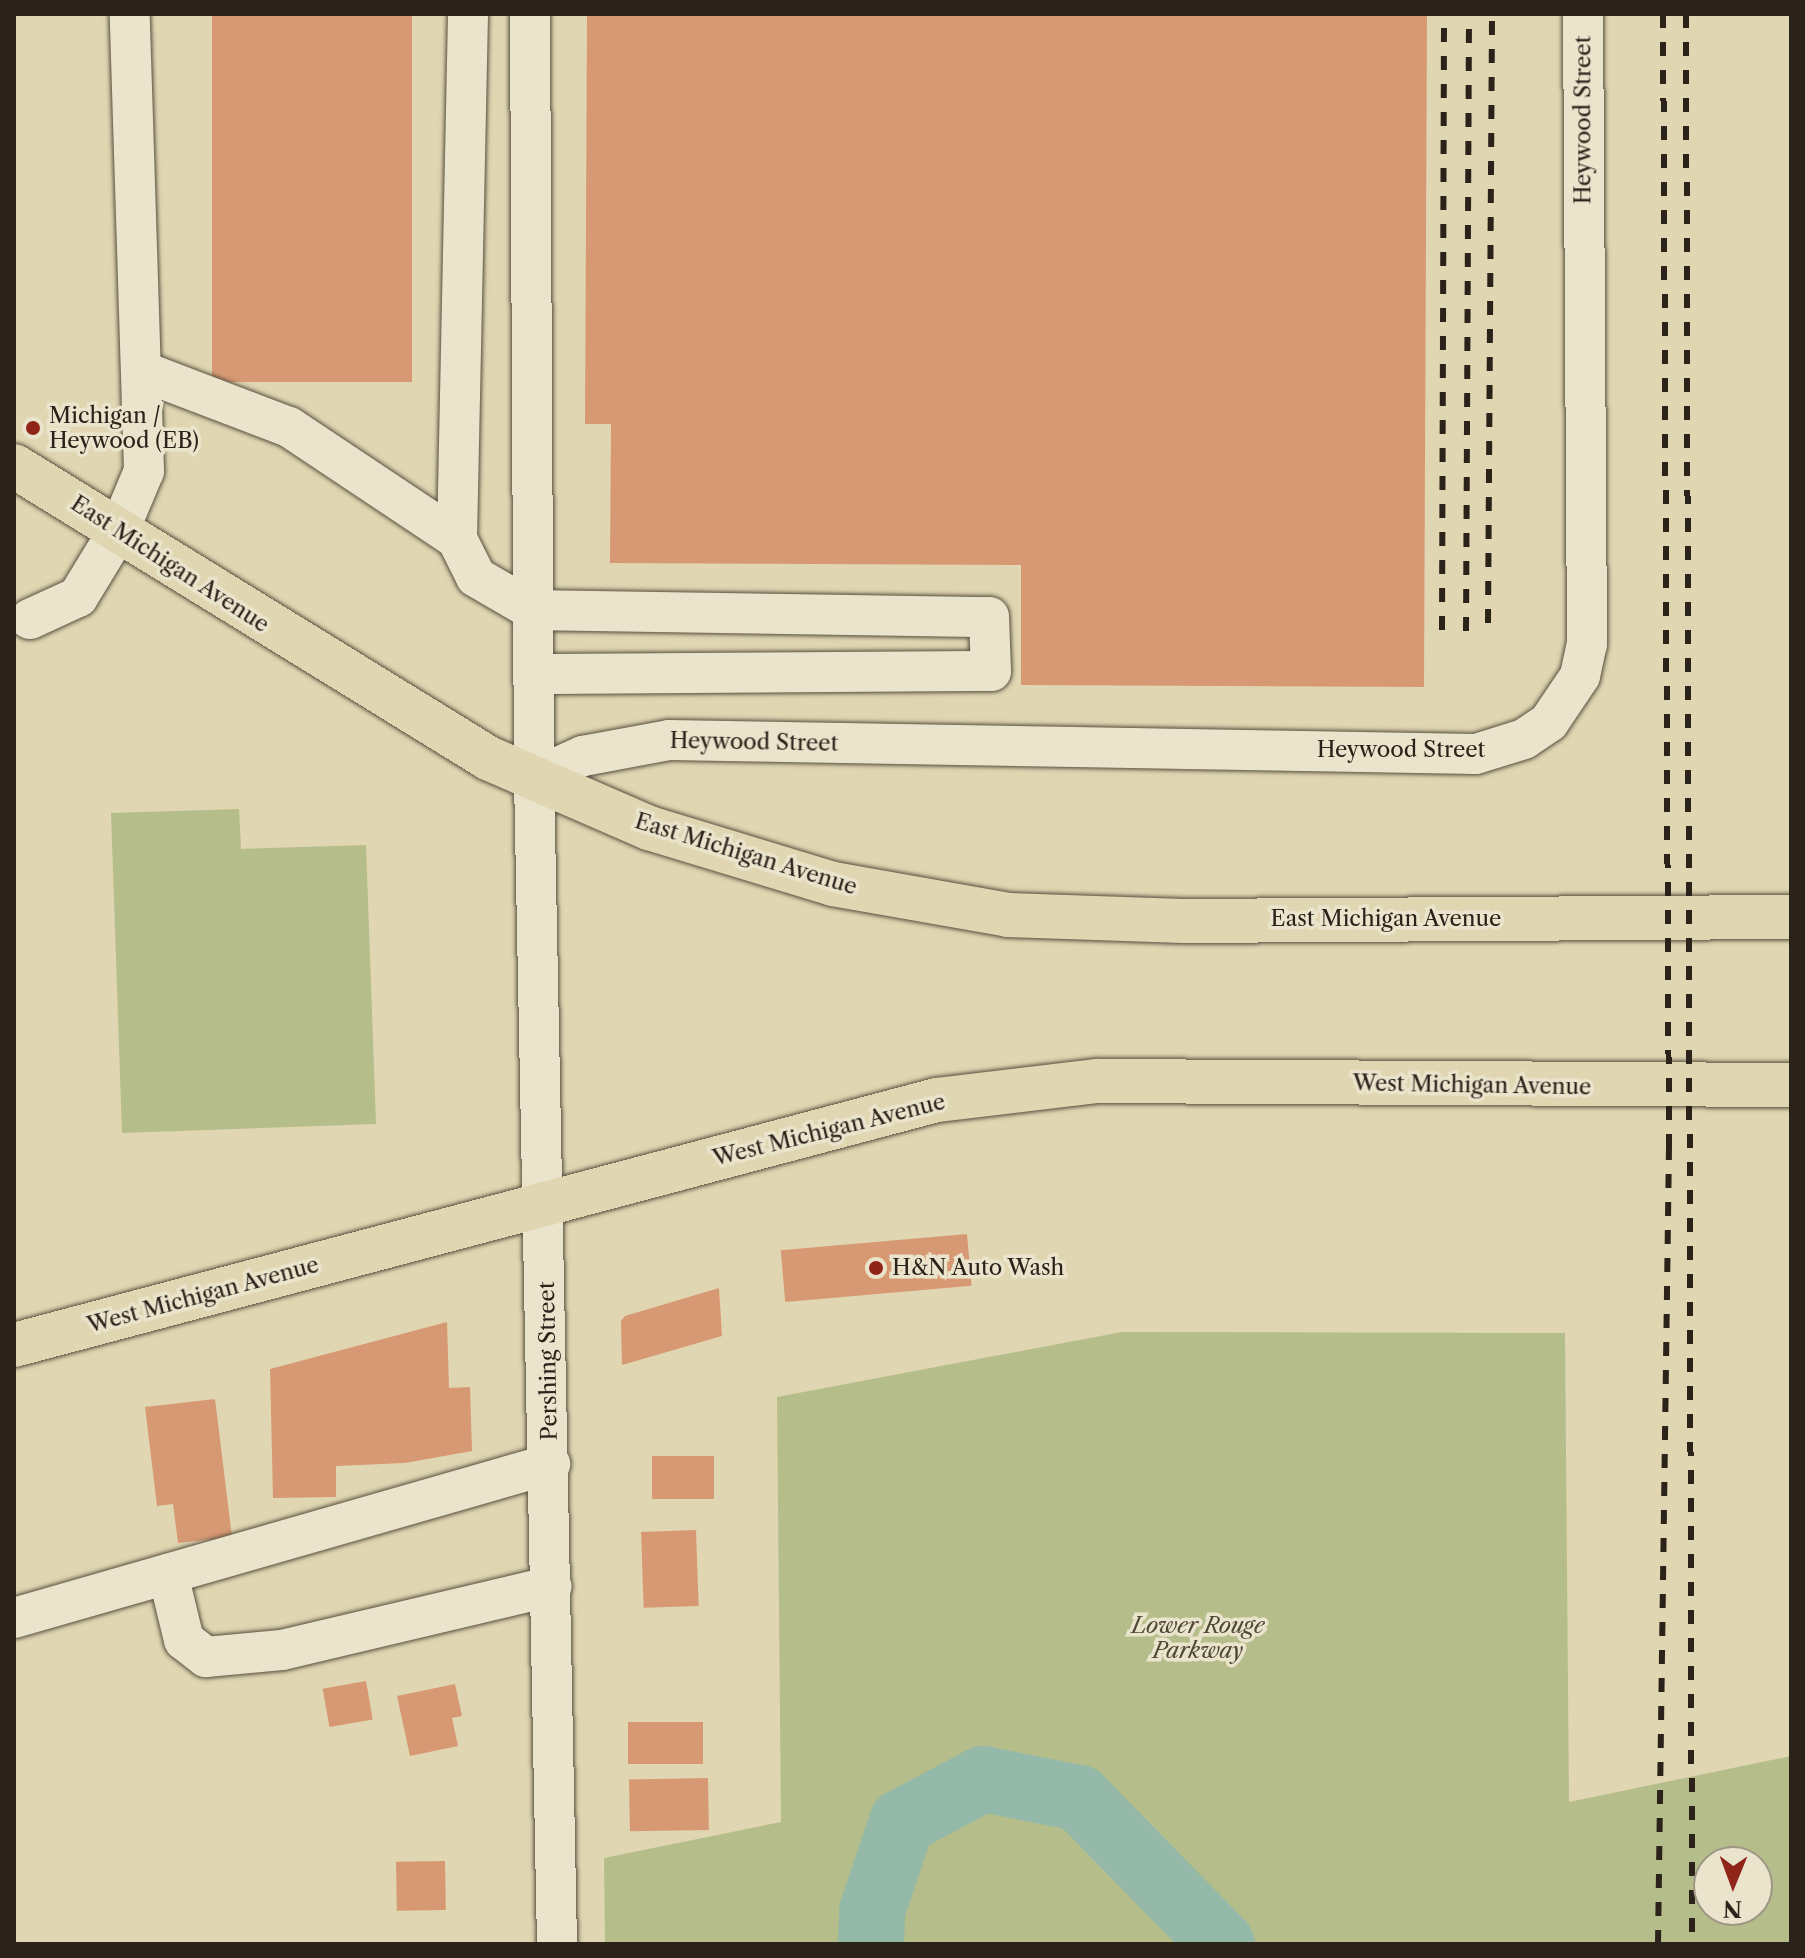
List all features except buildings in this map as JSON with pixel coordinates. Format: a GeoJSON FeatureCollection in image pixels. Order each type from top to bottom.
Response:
{"type":"FeatureCollection","features":[{"type":"Feature","properties":{"kind":"main road","name":"East Michigan Avenue"},"geometry":{"type":"LineString","coordinates":[[14,466],[120,528],[321,659],[488,758],[649,828],[833,884],[1008,915],[1183,921],[1791,917]]}},
{"type":"Feature","properties":{"kind":"main road","name":"West Michigan Avenue"},"geometry":{"type":"LineString","coordinates":[[14,1345],[937,1100],[1097,1081],[1667,1087],[1791,1085]]}},
{"type":"Feature","properties":{"kind":"street"},"geometry":{"type":"LineString","coordinates":[[30,619],[78,597],[120,528],[144,471],[130,14]]}},
{"type":"Feature","properties":{"kind":"street"},"geometry":{"type":"LineString","coordinates":[[468,14],[457,539],[476,577],[533,610],[989,617],[991,671],[534,674]]}},
{"type":"Feature","properties":{"kind":"street","name":"Pershing Street"},"geometry":{"type":"LineString","coordinates":[[530,14],[534,778],[550,1464],[557,1944]]}},
{"type":"Feature","properties":{"kind":"street","name":"Heywood Street"},"geometry":{"type":"LineString","coordinates":[[534,778],[583,756],[669,740],[1476,754],[1524,739],[1549,722],[1580,676],[1587,644],[1583,14]]}},
{"type":"Feature","properties":{"kind":"street"},"geometry":{"type":"LineString","coordinates":[[142,371],[289,427],[457,539]]}},
{"type":"Feature","properties":{"kind":"street"},"geometry":{"type":"LineString","coordinates":[[14,1618],[550,1464]]}},
{"type":"Feature","properties":{"kind":"street"},"geometry":{"type":"LineString","coordinates":[[168,1574],[184,1640],[206,1657],[282,1650],[552,1586]]}},
{"type":"Feature","properties":{"kind":"green space"},"geometry":{"type":"Polygon","coordinates":[[[239,809],[241,849],[366,845],[376,1124],[122,1133],[111,813],[239,809]]]}},
{"type":"Feature","properties":{"kind":"green space","name":"Lower Rouge Parkway"},"geometry":{"type":"Polygon","coordinates":[[[1122,1332],[1565,1333],[1569,1802],[1791,1756],[1791,1944],[605,1944],[604,1858],[781,1822],[777,1397],[1122,1332]]]}},
{"type":"Feature","properties":{"kind":"waterway"},"geometry":{"type":"LineString","coordinates":[[871,1944],[872,1911],[902,1822],[983,1779],[1079,1798],[1222,1944]]}},
{"type":"Feature","properties":{"kind":"railway"},"geometry":{"type":"LineString","coordinates":[[1442,630],[1444,14]]}},
{"type":"Feature","properties":{"kind":"railway"},"geometry":{"type":"LineString","coordinates":[[1466,631],[1469,14]]}},
{"type":"Feature","properties":{"kind":"railway"},"geometry":{"type":"LineString","coordinates":[[1488,623],[1492,14]]}},
{"type":"Feature","properties":{"kind":"railway"},"geometry":{"type":"LineString","coordinates":[[1658,1944],[1669,1148],[1663,14]]}},
{"type":"Feature","properties":{"kind":"railway"},"geometry":{"type":"LineString","coordinates":[[1686,14],[1692,1944]]}},
{"type":"Feature","properties":{"kind":"place","name":"Michigan / Heywood (EB)"},"geometry":{"type":"Point","coordinates":[33,428]}},
{"type":"Feature","properties":{"kind":"place","name":"H&N Auto Wash"},"geometry":{"type":"Point","coordinates":[876,1268]}}]}
